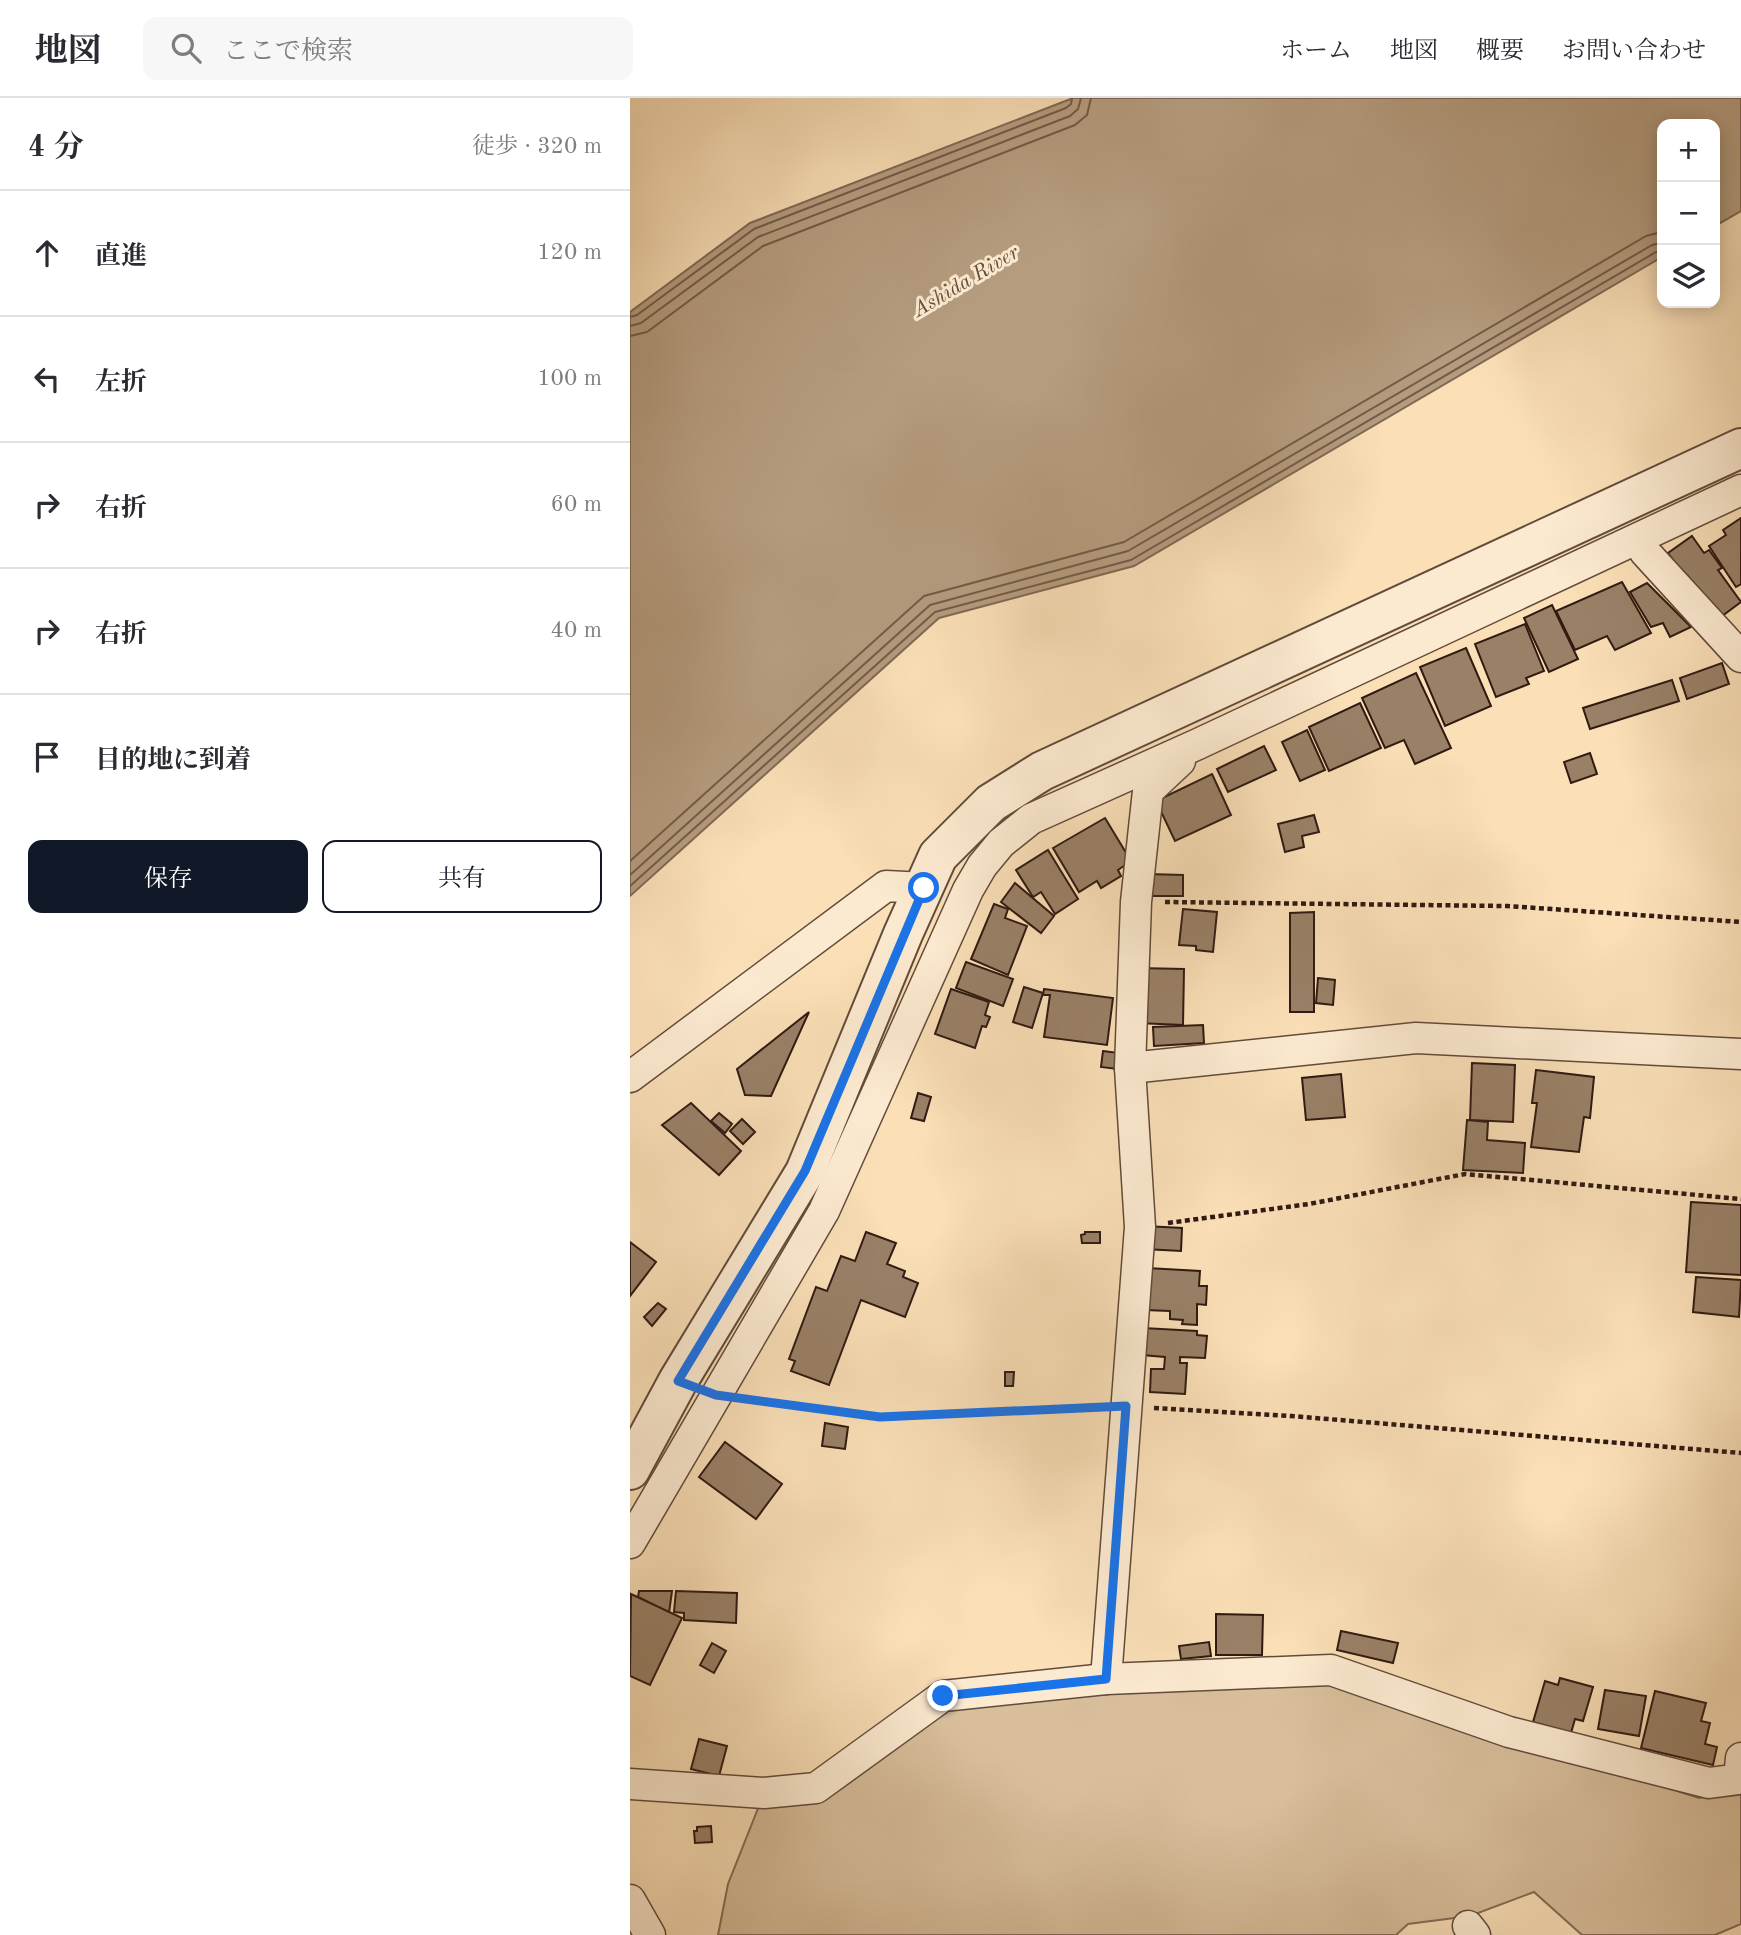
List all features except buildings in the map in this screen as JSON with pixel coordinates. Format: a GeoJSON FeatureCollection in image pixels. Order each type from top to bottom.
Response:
{"type":"FeatureCollection","features":[{"type":"Feature","properties":{"kind":"street"},"geometry":{"type":"LineString","coordinates":[[630,1470],[678,1381],[805,1171],[938,856],[991,803],[1042,771],[1741,448]]}},
{"type":"Feature","properties":{"kind":"street"},"geometry":{"type":"LineString","coordinates":[[630,1543],[824,1211],[968,890],[982,866],[1001,843],[1031,819],[1198,744],[1741,490]]}},
{"type":"Feature","properties":{"kind":"street"},"geometry":{"type":"LineString","coordinates":[[1637,539],[1645,552],[1739,652]]}},
{"type":"Feature","properties":{"kind":"street"},"geometry":{"type":"LineString","coordinates":[[1106,1679],[1140,1227],[1130,1068],[1136,902],[1148,791],[1198,744]]}},
{"type":"Feature","properties":{"kind":"street"},"geometry":{"type":"LineString","coordinates":[[630,1077],[886,886],[924,888]]}},
{"type":"Feature","properties":{"kind":"street"},"geometry":{"type":"LineString","coordinates":[[1130,1068],[1416,1038],[1741,1054]]}},
{"type":"Feature","properties":{"kind":"street"},"geometry":{"type":"LineString","coordinates":[[630,1784],[764,1794],[817,1788],[943,1696],[1106,1679],[1331,1670],[1509,1732],[1709,1783],[1739,1779],[1741,1758]]}},
{"type":"Feature","properties":{"kind":"street"},"geometry":{"type":"LineString","coordinates":[[630,1900],[650,1935]]}},
{"type":"Feature","properties":{"kind":"path"},"geometry":{"type":"LineString","coordinates":[[1136,902],[1507,906],[1741,922]]}},
{"type":"Feature","properties":{"kind":"path"},"geometry":{"type":"LineString","coordinates":[[1140,1227],[1309,1204],[1465,1174],[1741,1199]]}},
{"type":"Feature","properties":{"kind":"path"},"geometry":{"type":"LineString","coordinates":[[716,1395],[880,1417],[1126,1406],[1291,1416],[1741,1452]]}},
{"type":"Feature","properties":{"kind":"shaded area"},"geometry":{"type":"Polygon","coordinates":[[[1338,1676],[1483,1729],[1699,1798],[1741,1788],[1741,1924],[1715,1935],[1582,1935],[1534,1892],[1470,1916],[1408,1924],[1396,1935],[718,1935],[728,1884],[759,1806],[957,1698],[1338,1676]]]}},
{"type":"Feature","properties":{"kind":"water","name":"Ashida River"},"geometry":{"type":"Polygon","coordinates":[[[1073,98],[1741,98],[1741,211],[1720,223],[1720,119],[1657,119],[1657,260],[1134,566],[939,618],[630,896],[630,312],[750,223],[1073,98]]]}},
{"type":"Feature","properties":{"kind":"route"},"geometry":{"type":"LineString","coordinates":[[924,888],[805,1171],[678,1381],[716,1395],[880,1417],[1126,1406],[1106,1679],[943,1696]]}}]}
